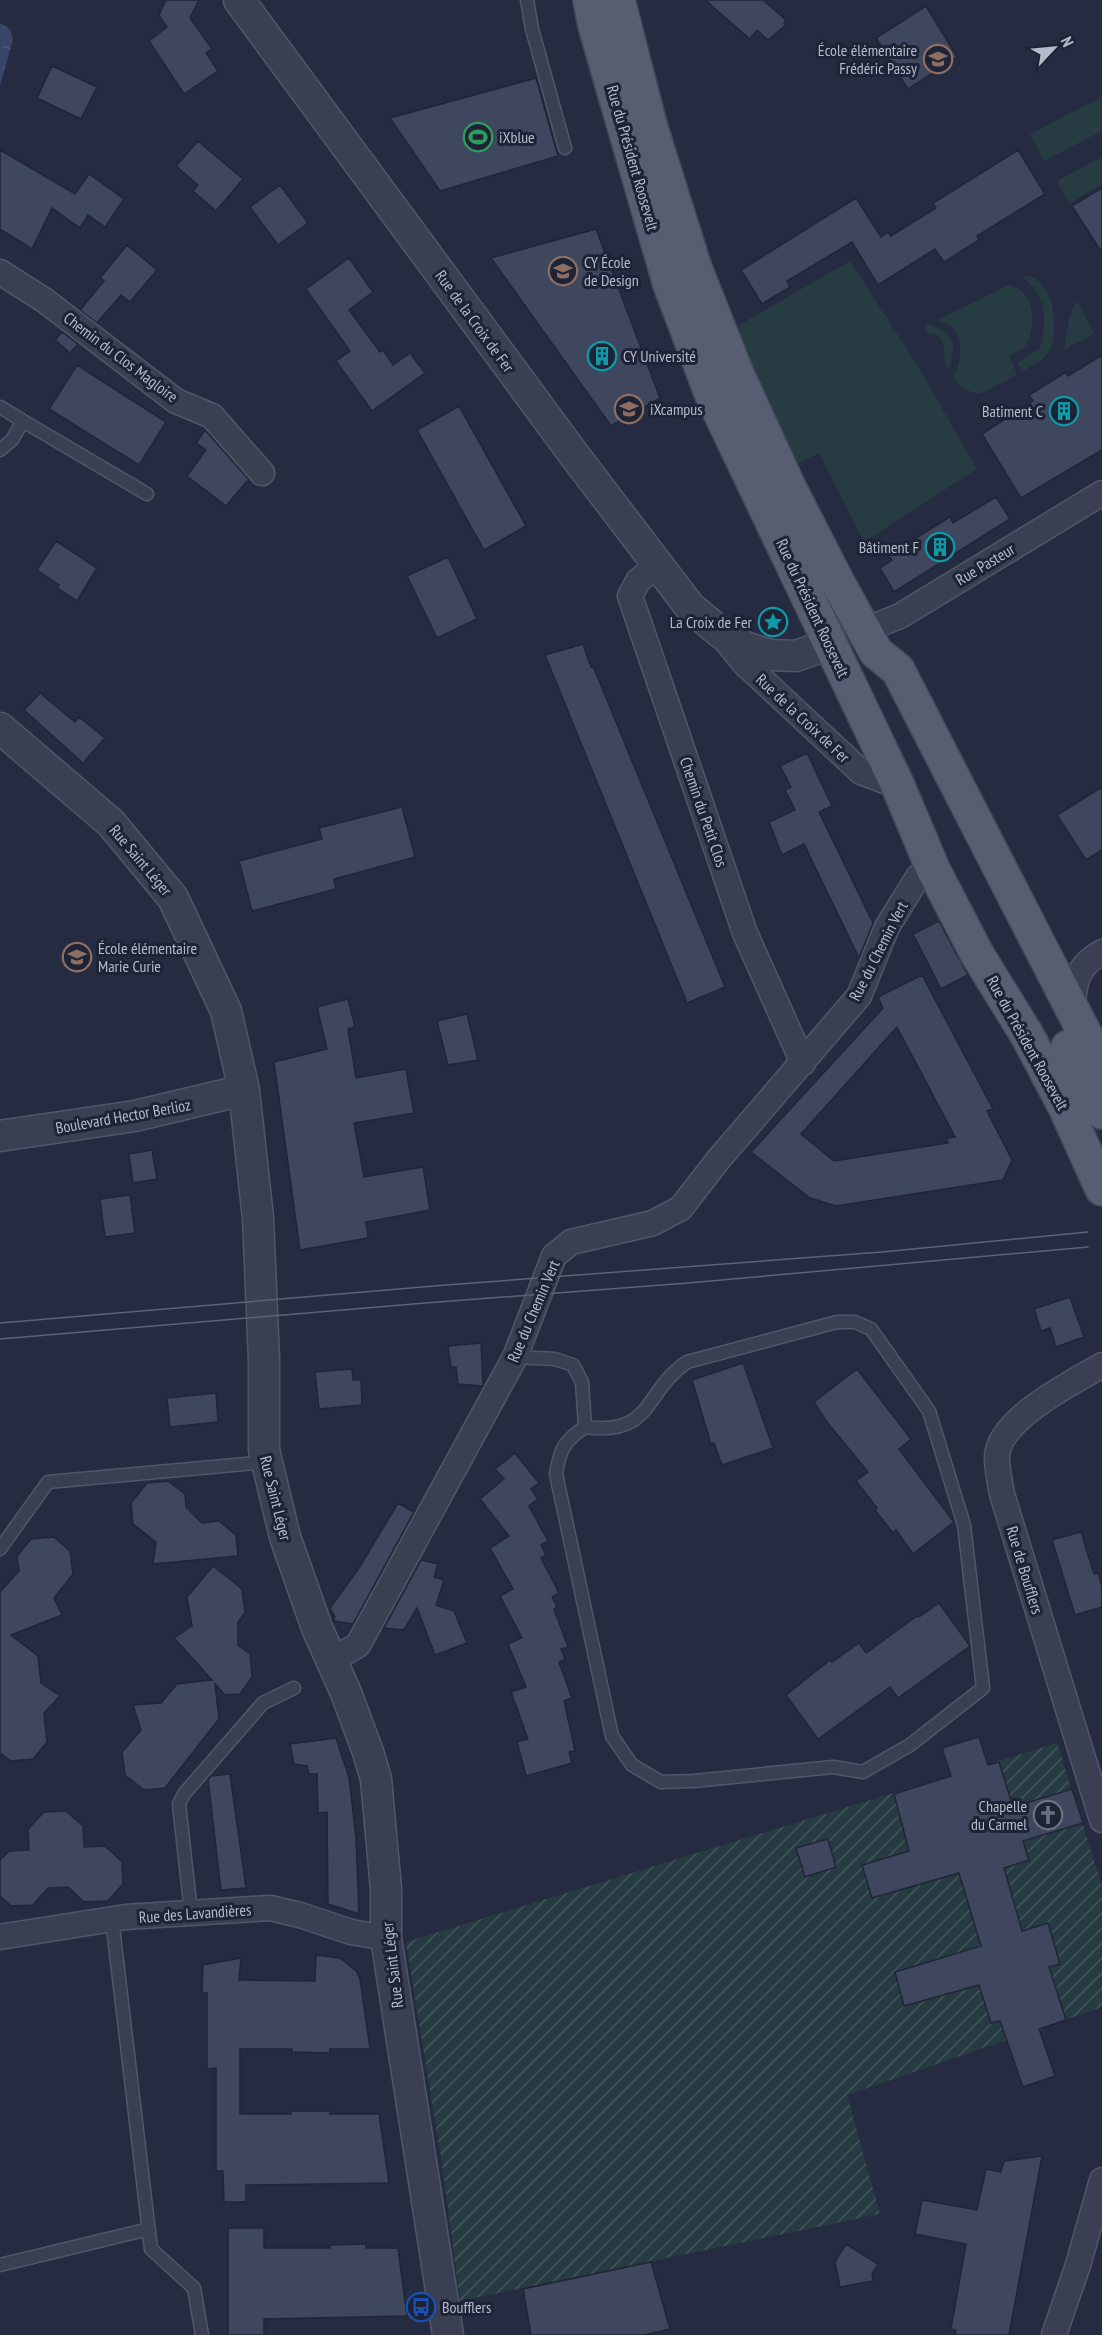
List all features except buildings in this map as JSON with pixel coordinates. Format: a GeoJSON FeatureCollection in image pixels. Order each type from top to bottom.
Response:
{"type":"FeatureCollection","features":[{"type":"Feature","properties":{"kind":"main road","name":"Rue du Président Roosevelt"},"geometry":{"type":"LineString","coordinates":[[590,0],[595,26],[670,285],[714,398],[898,786],[933,869],[977,954],[1027,1035],[1102,1189]]}},
{"type":"Feature","properties":{"kind":"main road","name":"Rue du Président Roosevelt"},"geometry":{"type":"LineString","coordinates":[[618,0],[651,128],[695,268],[738,376],[789,487],[837,581],[871,641],[898,670],[1102,1067]]}},
{"type":"Feature","properties":{"kind":"main road"},"geometry":{"type":"LineString","coordinates":[[830,644],[871,641],[878,680],[1102,1112]]}},
{"type":"Feature","properties":{"kind":"main road"},"geometry":{"type":"LineString","coordinates":[[898,786],[936,849],[1000,965],[1053,1043],[1069,1071],[1102,1143]]}},
{"type":"Feature","properties":{"kind":"street","name":"Rue de la Croix de Fer"},"geometry":{"type":"LineString","coordinates":[[239,0],[690,607],[721,633],[745,647],[770,655],[796,656],[830,644]]}},
{"type":"Feature","properties":{"kind":"street","name":"Chemin du Clos Magloire"},"geometry":{"type":"LineString","coordinates":[[0,272],[45,300],[176,400],[212,416],[262,473]]}},
{"type":"Feature","properties":{"kind":"street","name":"Rue Pasteur"},"geometry":{"type":"LineString","coordinates":[[871,641],[900,616],[1102,493]]}},
{"type":"Feature","properties":{"kind":"street","name":"Chemin du Petit Clos"},"geometry":{"type":"LineString","coordinates":[[657,565],[638,581],[630,596],[745,933],[803,1064]]}},
{"type":"Feature","properties":{"kind":"street","name":"Rue de la Croix de Fer"},"geometry":{"type":"LineString","coordinates":[[721,633],[744,663],[861,772],[898,786]]}},
{"type":"Feature","properties":{"kind":"street","name":"Rue Saint Léger"},"geometry":{"type":"LineString","coordinates":[[0,728],[111,823],[173,898],[216,979],[226,1011],[244,1090],[258,1218],[264,1359],[264,1450],[285,1537],[318,1628],[365,1742],[376,1779],[386,1889],[387,1938],[448,2335]]}},
{"type":"Feature","properties":{"kind":"street","name":"Rue du Chemin Vert"},"geometry":{"type":"LineString","coordinates":[[332,1660],[358,1645],[515,1357],[554,1256],[571,1242],[653,1223],[681,1208],[718,1160],[803,1064],[859,996],[887,927],[918,877],[933,869]]}},
{"type":"Feature","properties":{"kind":"street"},"geometry":{"type":"LineString","coordinates":[[1072,1007],[1076,977],[1102,952]]}},
{"type":"Feature","properties":{"kind":"street","name":"Boulevard Hector Berlioz"},"geometry":{"type":"LineString","coordinates":[[0,1136],[135,1116],[244,1090]]}},
{"type":"Feature","properties":{"kind":"street","name":"Rue de Boufflers"},"geometry":{"type":"LineString","coordinates":[[1102,1365],[1028,1410],[1006,1432],[997,1456],[1002,1494],[1102,1821]]}},
{"type":"Feature","properties":{"kind":"street","name":"Rue des Lavandières"},"geometry":{"type":"LineString","coordinates":[[0,1937],[112,1919],[270,1908],[300,1915],[351,1932],[387,1938]]}},
{"type":"Feature","properties":{"kind":"street"},"geometry":{"type":"LineString","coordinates":[[1053,2335],[1078,2265],[1102,2180]]}},
{"type":"Feature","properties":{"kind":"lane"},"geometry":{"type":"LineString","coordinates":[[527,0],[532,29],[566,148]]}},
{"type":"Feature","properties":{"kind":"lane"},"geometry":{"type":"LineString","coordinates":[[0,407],[147,494]]}},
{"type":"Feature","properties":{"kind":"lane"},"geometry":{"type":"LineString","coordinates":[[0,450],[12,440],[23,421]]}},
{"type":"Feature","properties":{"kind":"lane"},"geometry":{"type":"LineString","coordinates":[[837,1322],[855,1322],[871,1329],[929,1411],[964,1525],[983,1688],[910,1745],[863,1772],[833,1767],[694,1781],[661,1782],[632,1765],[612,1736],[556,1474],[559,1454],[569,1437],[585,1427],[604,1429],[621,1427],[642,1414],[673,1371],[687,1362],[837,1322]]}},
{"type":"Feature","properties":{"kind":"lane"},"geometry":{"type":"LineString","coordinates":[[515,1357],[555,1359],[573,1365],[582,1382],[585,1427]]}},
{"type":"Feature","properties":{"kind":"lane"},"geometry":{"type":"LineString","coordinates":[[0,1549],[48,1482],[267,1462]]}},
{"type":"Feature","properties":{"kind":"lane"},"geometry":{"type":"LineString","coordinates":[[191,1912],[179,1804],[184,1794],[263,1703],[294,1688]]}},
{"type":"Feature","properties":{"kind":"lane"},"geometry":{"type":"LineString","coordinates":[[112,1919],[151,2249],[194,2288],[202,2335]]}},
{"type":"Feature","properties":{"kind":"lane"},"geometry":{"type":"LineString","coordinates":[[0,2265],[149,2229]]}},
{"type":"Feature","properties":{"kind":"shaded area"},"geometry":{"type":"Polygon","coordinates":[[[1102,97],[1102,131],[1044,161],[1030,134],[1102,97]]]}},
{"type":"Feature","properties":{"kind":"shaded area"},"geometry":{"type":"Polygon","coordinates":[[[1102,157],[1102,184],[1069,204],[1057,181],[1102,157]]]}},
{"type":"Feature","properties":{"kind":"shaded area"},"geometry":{"type":"Polygon","coordinates":[[[850,261],[916,363],[977,469],[864,542],[819,453],[796,464],[734,328],[850,261]]]}},
{"type":"Feature","properties":{"kind":"shaded area"},"geometry":{"type":"Polygon","coordinates":[[[1029,275],[1047,292],[1054,315],[1054,331],[1052,346],[1048,353],[1022,372],[1018,363],[1040,348],[1044,329],[1041,300],[1030,284],[1022,278],[1029,275]]]}},
{"type":"Feature","properties":{"kind":"shaded area"},"geometry":{"type":"Polygon","coordinates":[[[1009,285],[1018,289],[1029,302],[1032,320],[1029,339],[1025,347],[1009,355],[1017,375],[979,394],[975,393],[961,386],[953,376],[960,355],[957,333],[946,323],[937,320],[1009,285]]]}},
{"type":"Feature","properties":{"kind":"shaded area"},"geometry":{"type":"Polygon","coordinates":[[[1077,301],[1094,334],[1064,350],[1070,315],[1077,301]]]}},
{"type":"Feature","properties":{"kind":"shaded area"},"geometry":{"type":"Polygon","coordinates":[[[928,324],[944,331],[951,340],[953,352],[948,369],[943,342],[935,335],[927,333],[924,326],[928,324]]]}},
{"type":"Feature","properties":{"kind":"shaded area"},"geometry":{"type":"Polygon","coordinates":[[[1057,1743],[1102,1886],[1102,2007],[847,2095],[880,2214],[460,2301],[443,2170],[406,1942],[1057,1743]]]}},
{"type":"Feature","properties":{"kind":"water"},"geometry":{"type":"Polygon","coordinates":[[[0,23],[10,29],[13,39],[0,86],[0,23]]]}},
{"type":"Feature","properties":{"kind":"tram line"},"geometry":{"type":"LineString","coordinates":[[0,1323],[446,1285],[882,1252],[1088,1232]]}},
{"type":"Feature","properties":{"kind":"tram line"},"geometry":{"type":"LineString","coordinates":[[0,1339],[688,1283],[1088,1247]]}},
{"type":"Feature","properties":{"kind":"place","name":"École élémentaire Frédéric Passy"},"geometry":{"type":"Point","coordinates":[938,59]}},
{"type":"Feature","properties":{"kind":"place","name":"iXblue"},"geometry":{"type":"Point","coordinates":[478,137]}},
{"type":"Feature","properties":{"kind":"place","name":"CY École de Design"},"geometry":{"type":"Point","coordinates":[563,271]}},
{"type":"Feature","properties":{"kind":"place","name":"CY Université"},"geometry":{"type":"Point","coordinates":[602,356]}},
{"type":"Feature","properties":{"kind":"place","name":"iXcampus"},"geometry":{"type":"Point","coordinates":[629,409]}},
{"type":"Feature","properties":{"kind":"place","name":"Batiment C"},"geometry":{"type":"Point","coordinates":[1064,411]}},
{"type":"Feature","properties":{"kind":"place","name":"Bâtiment F"},"geometry":{"type":"Point","coordinates":[940,547]}},
{"type":"Feature","properties":{"kind":"place","name":"La Croix de Fer"},"geometry":{"type":"Point","coordinates":[773,622]}},
{"type":"Feature","properties":{"kind":"place","name":"École élémentaire Marie Curie"},"geometry":{"type":"Point","coordinates":[77,957]}},
{"type":"Feature","properties":{"kind":"place","name":"Chapelle du Carmel"},"geometry":{"type":"Point","coordinates":[1048,1815]}},
{"type":"Feature","properties":{"kind":"place","name":"Boufflers"},"geometry":{"type":"Point","coordinates":[421,2307]}}]}
